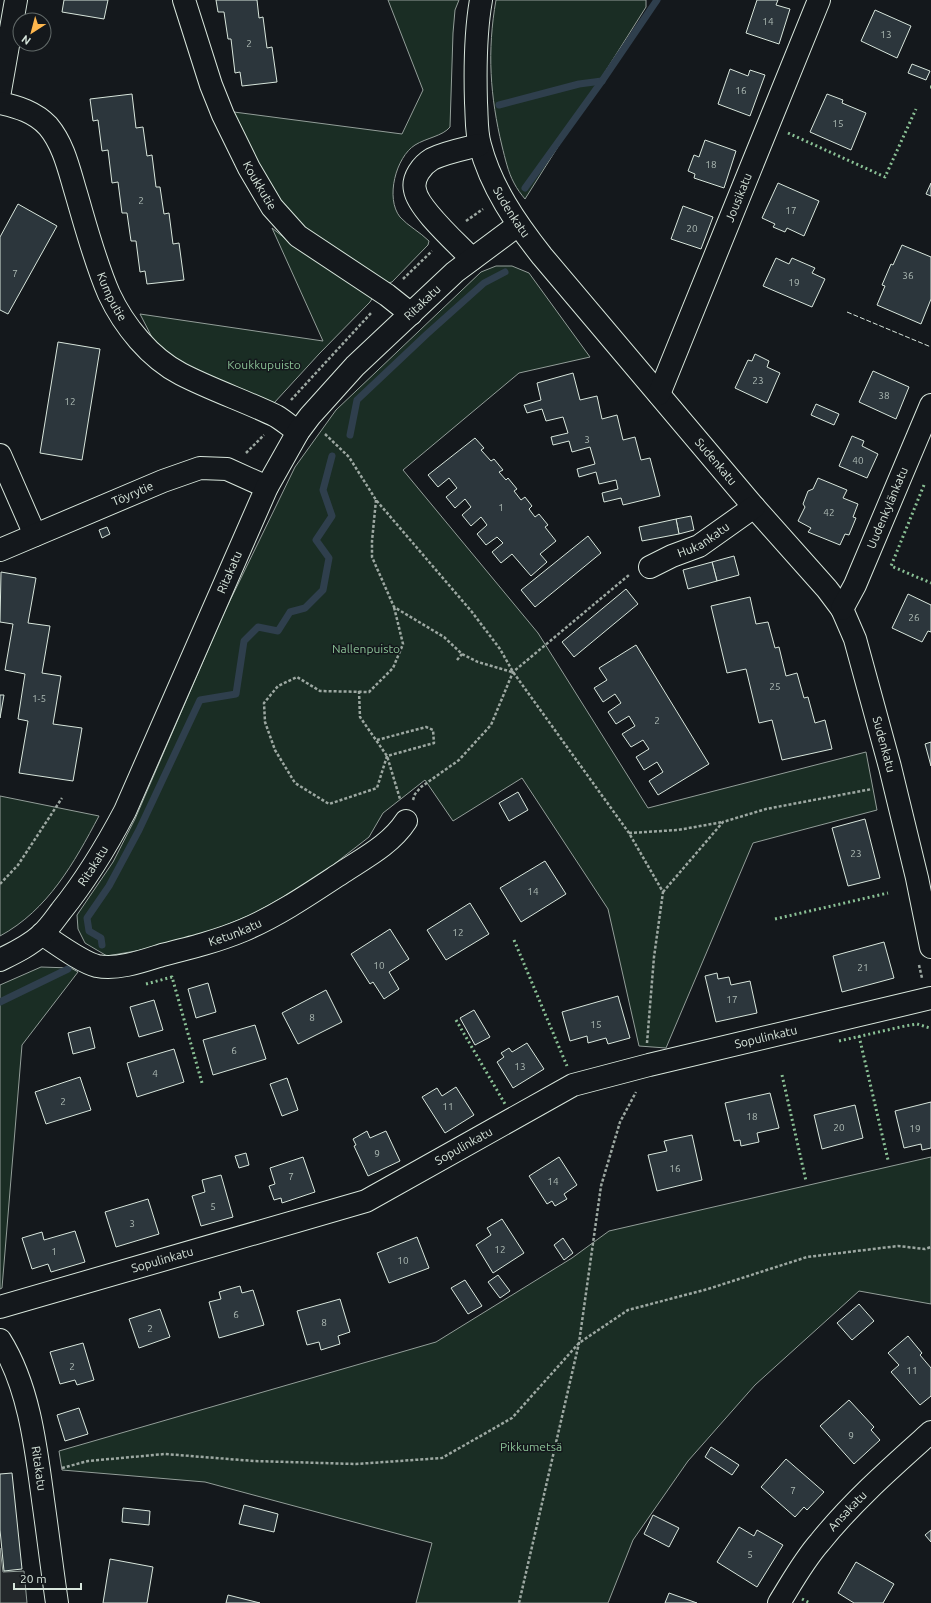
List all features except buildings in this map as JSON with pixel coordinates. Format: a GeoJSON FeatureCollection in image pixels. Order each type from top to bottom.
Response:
{"type":"FeatureCollection","features":[{"type":"Feature","properties":{"kind":"street"},"geometry":{"type":"LineString","coordinates":[[0,91],[16,0]]}},
{"type":"Feature","properties":{"kind":"street","name":"Koukkutie"},"geometry":{"type":"LineString","coordinates":[[184,0],[222,115],[248,168],[272,207],[298,236],[387,295],[411,314]]}},
{"type":"Feature","properties":{"kind":"street","name":"Sudenkatu"},"geometry":{"type":"LineString","coordinates":[[481,0],[476,43],[475,74],[479,145],[500,194],[518,226],[754,507],[809,568],[842,609],[856,639],[890,767],[917,878],[925,954]]}},
{"type":"Feature","properties":{"kind":"street","name":"Jousikatu"},"geometry":{"type":"LineString","coordinates":[[659,394],[819,0]]}},
{"type":"Feature","properties":{"kind":"street","name":"Kumputie"},"geometry":{"type":"LineString","coordinates":[[0,103],[19,107],[35,115],[47,125],[57,139],[65,157],[90,240],[110,294],[122,316],[138,338],[156,357],[180,374],[277,417],[304,424]]}},
{"type":"Feature","properties":{"kind":"street"},"geometry":{"type":"LineString","coordinates":[[472,259],[425,208],[415,190],[415,182],[418,174],[430,160],[479,145]]}},
{"type":"Feature","properties":{"kind":"street","name":"Ritakatu"},"geometry":{"type":"LineString","coordinates":[[0,960],[18,952],[42,934],[92,870],[117,826],[267,487],[304,424],[355,366],[455,272],[518,226]]}},
{"type":"Feature","properties":{"kind":"street","name":"Uudenkylänkatu"},"geometry":{"type":"LineString","coordinates":[[842,609],[855,586],[931,405]]}},
{"type":"Feature","properties":{"kind":"street"},"geometry":{"type":"LineString","coordinates":[[0,455],[35,535]]}},
{"type":"Feature","properties":{"kind":"street","name":"Töyrytie"},"geometry":{"type":"LineString","coordinates":[[0,550],[184,473],[200,468],[227,468],[267,487]]}},
{"type":"Feature","properties":{"kind":"street","name":"Hukankatu"},"geometry":{"type":"LineString","coordinates":[[650,568],[672,556],[699,546],[754,507]]}},
{"type":"Feature","properties":{"kind":"street","name":"Ketunkatu"},"geometry":{"type":"LineString","coordinates":[[42,934],[88,962],[97,966],[108,967],[146,960],[200,945],[243,930],[280,912],[376,852],[399,832],[406,821]]}},
{"type":"Feature","properties":{"kind":"street","name":"Sopulinkatu"},"geometry":{"type":"LineString","coordinates":[[0,1307],[366,1201],[573,1085],[644,1066],[929,998]]}},
{"type":"Feature","properties":{"kind":"street","name":"Ritakatu"},"geometry":{"type":"LineString","coordinates":[[0,1340],[6,1350],[24,1396],[33,1435],[40,1474],[57,1603]]}},
{"type":"Feature","properties":{"kind":"street","name":"Ansakatu"},"geometry":{"type":"LineString","coordinates":[[779,1603],[807,1559],[839,1519],[865,1492],[931,1432]]}},
{"type":"Feature","properties":{"kind":"path"},"geometry":{"type":"LineString","coordinates":[[294,397],[304,424],[322,431],[349,457],[376,500],[472,612],[500,649],[513,672],[629,833],[663,892]]}},
{"type":"Feature","properties":{"kind":"path"},"geometry":{"type":"LineString","coordinates":[[227,468],[260,440],[277,417]]}},
{"type":"Feature","properties":{"kind":"path"},"geometry":{"type":"LineString","coordinates":[[376,500],[372,557],[394,608],[403,644],[393,668],[369,692],[320,691],[297,677],[278,686],[264,703],[265,722],[275,750],[295,783],[329,804],[377,788],[387,756]]}},
{"type":"Feature","properties":{"kind":"path"},"geometry":{"type":"LineString","coordinates":[[406,821],[415,794],[421,787],[459,760],[491,725],[513,672],[630,574],[637,570],[650,568]]}},
{"type":"Feature","properties":{"kind":"path"},"geometry":{"type":"LineString","coordinates":[[394,608],[444,637],[462,654],[478,662],[513,672]]}},
{"type":"Feature","properties":{"kind":"path"},"geometry":{"type":"LineString","coordinates":[[457,660],[462,654]]}},
{"type":"Feature","properties":{"kind":"path"},"geometry":{"type":"LineString","coordinates":[[359,692],[360,717],[387,756],[406,821]]}},
{"type":"Feature","properties":{"kind":"path"},"geometry":{"type":"LineString","coordinates":[[377,740],[426,727],[433,730],[434,743],[387,756]]}},
{"type":"Feature","properties":{"kind":"path"},"geometry":{"type":"LineString","coordinates":[[629,833],[678,830],[723,822],[766,809],[880,787]]}},
{"type":"Feature","properties":{"kind":"path"},"geometry":{"type":"LineString","coordinates":[[0,884],[18,865],[62,798]]}},
{"type":"Feature","properties":{"kind":"path"},"geometry":{"type":"LineString","coordinates":[[519,1603],[579,1343],[601,1186],[620,1122],[642,1082],[654,957],[663,892],[723,822]]}},
{"type":"Feature","properties":{"kind":"path"},"geometry":{"type":"LineString","coordinates":[[925,954],[929,998]]}},
{"type":"Feature","properties":{"kind":"path"},"geometry":{"type":"LineString","coordinates":[[40,1474],[88,1461],[165,1454],[254,1461],[356,1464],[442,1458],[512,1418],[579,1343],[628,1310],[708,1289],[807,1257],[898,1246],[925,1249],[931,1247]]}},
{"type":"Feature","properties":{"kind":"green space"},"geometry":{"type":"Polygon","coordinates":[[[388,0],[459,0],[455,10],[453,33],[450,127],[443,133],[415,145],[408,151],[398,168],[393,189],[393,199],[400,217],[429,241],[428,245],[392,282],[388,283],[305,229],[286,209],[253,158],[234,112],[402,134],[423,90],[388,0]]]}},
{"type":"Feature","properties":{"kind":"green space"},"geometry":{"type":"Polygon","coordinates":[[[496,0],[646,0],[646,7],[525,199],[515,185],[508,170],[498,127],[492,91],[491,37],[496,0]]]}},
{"type":"Feature","properties":{"kind":"green space","name":"Koukkupuisto"},"geometry":{"type":"Polygon","coordinates":[[[272,228],[301,251],[373,297],[370,302],[274,403],[213,381],[157,347],[140,314],[323,341],[272,228]]]}},
{"type":"Feature","properties":{"kind":"green space","name":"Nallenpuisto"},"geometry":{"type":"Polygon","coordinates":[[[496,266],[512,266],[529,273],[590,357],[519,373],[403,470],[538,633],[648,808],[866,752],[877,810],[753,843],[666,1048],[639,1046],[608,909],[522,778],[453,821],[425,780],[383,813],[369,837],[315,879],[253,914],[204,934],[147,949],[107,956],[85,943],[78,929],[77,915],[113,862],[135,819],[223,615],[295,467],[336,410],[481,272],[496,266]]]}},
{"type":"Feature","properties":{"kind":"green space"},"geometry":{"type":"Polygon","coordinates":[[[0,796],[99,816],[80,851],[46,899],[32,913],[0,936],[0,796]]]}},
{"type":"Feature","properties":{"kind":"green space"},"geometry":{"type":"Polygon","coordinates":[[[41,967],[71,968],[78,972],[22,1045],[2,1288],[0,1289],[0,985],[41,967]]]}},
{"type":"Feature","properties":{"kind":"green space","name":"Pikkumetsä"},"geometry":{"type":"Polygon","coordinates":[[[931,1157],[931,1304],[859,1291],[755,1385],[688,1461],[633,1540],[608,1603],[416,1603],[432,1543],[205,1482],[62,1470],[59,1451],[436,1342],[572,1258],[609,1231],[931,1157]]]}},
{"type":"Feature","properties":{"kind":"shaded area"},"geometry":{"type":"Polygon","coordinates":[[[0,1548],[3,1572],[24,1571],[27,1603],[0,1603],[0,1548]]]}},
{"type":"Feature","properties":{"kind":"waterway"},"geometry":{"type":"LineString","coordinates":[[525,188],[602,81],[657,0]]}},
{"type":"Feature","properties":{"kind":"waterway"},"geometry":{"type":"LineString","coordinates":[[499,105],[579,84],[602,81]]}},
{"type":"Feature","properties":{"kind":"waterway"},"geometry":{"type":"LineString","coordinates":[[350,435],[357,400],[484,283],[505,272]]}},
{"type":"Feature","properties":{"kind":"waterway"},"geometry":{"type":"LineString","coordinates":[[102,945],[101,938],[89,931],[87,918],[109,886],[139,830],[200,700],[236,694],[244,641],[258,627],[278,631],[290,612],[305,608],[323,590],[329,558],[316,540],[332,516],[323,490],[332,456]]}},
{"type":"Feature","properties":{"kind":"waterway"},"geometry":{"type":"LineString","coordinates":[[0,1002],[68,969]]}},
{"type":"Feature","properties":{"kind":"hedge"},"geometry":{"type":"LineString","coordinates":[[788,133],[885,177],[916,109]]}},
{"type":"Feature","properties":{"kind":"hedge"},"geometry":{"type":"LineString","coordinates":[[924,485],[891,566],[931,583]]}},
{"type":"Feature","properties":{"kind":"hedge"},"geometry":{"type":"LineString","coordinates":[[775,919],[888,893]]}},
{"type":"Feature","properties":{"kind":"hedge"},"geometry":{"type":"LineString","coordinates":[[514,940],[567,1066]]}},
{"type":"Feature","properties":{"kind":"hedge"},"geometry":{"type":"LineString","coordinates":[[146,984],[172,977],[202,1083]]}},
{"type":"Feature","properties":{"kind":"hedge"},"geometry":{"type":"LineString","coordinates":[[456,1020],[505,1104]]}},
{"type":"Feature","properties":{"kind":"hedge"},"geometry":{"type":"LineString","coordinates":[[839,1041],[917,1024],[930,1028]]}},
{"type":"Feature","properties":{"kind":"hedge"},"geometry":{"type":"LineString","coordinates":[[859,1036],[888,1160]]}},
{"type":"Feature","properties":{"kind":"hedge"},"geometry":{"type":"LineString","coordinates":[[782,1075],[806,1181]]}},
{"type":"Feature","properties":{"kind":"hedge"},"geometry":{"type":"LineString","coordinates":[[802,1599],[810,1603]]}},
{"type":"Feature","properties":{"kind":"fence"},"geometry":{"type":"LineString","coordinates":[[847,312],[931,347]]}}]}
